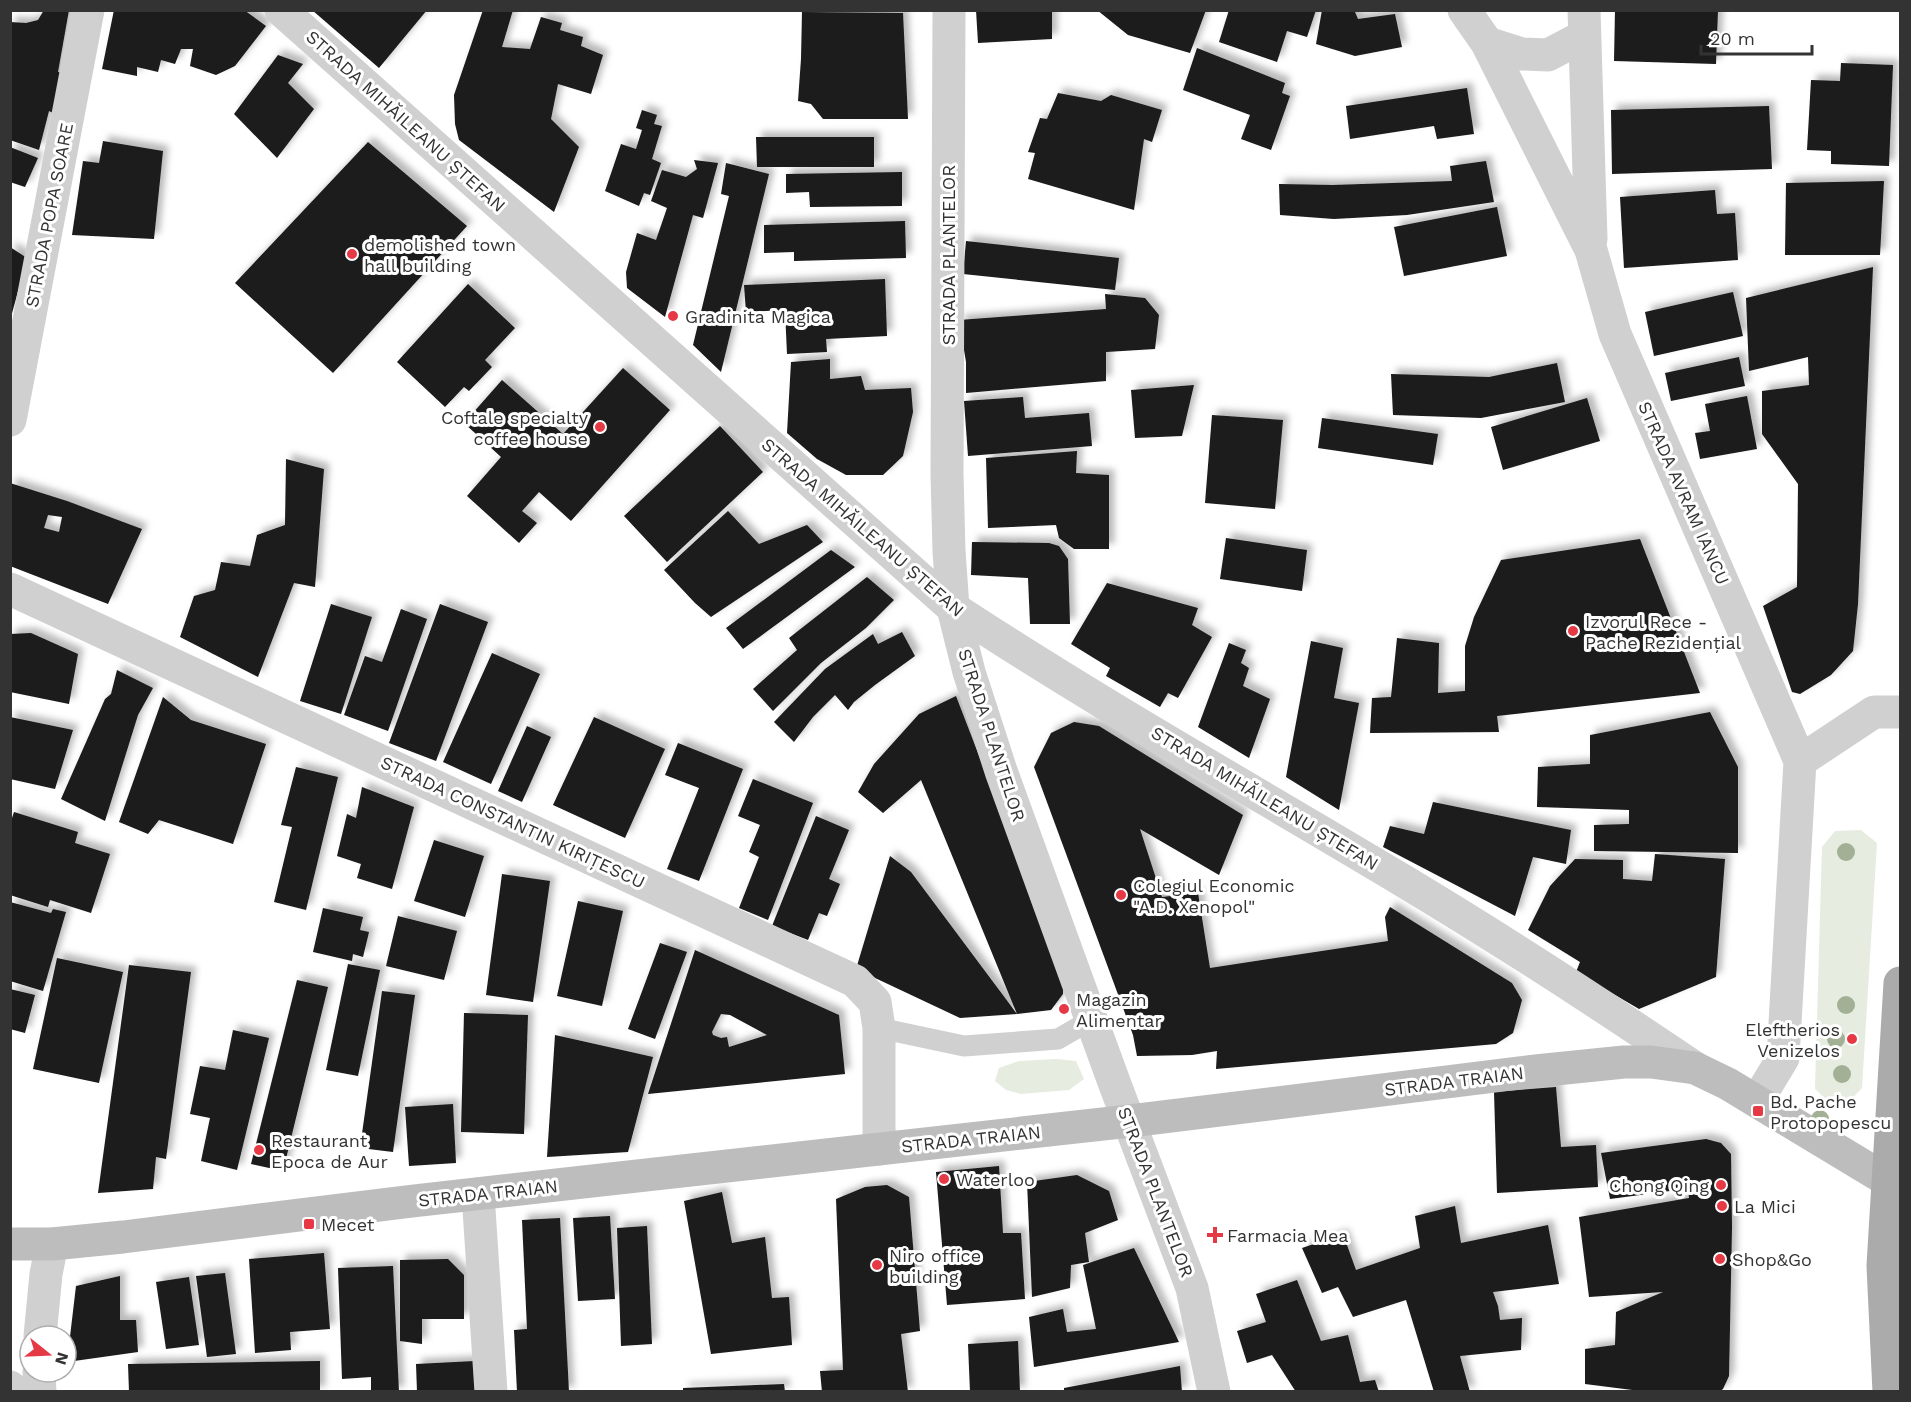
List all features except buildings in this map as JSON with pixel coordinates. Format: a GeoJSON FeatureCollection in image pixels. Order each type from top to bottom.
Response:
{"type":"FeatureCollection","features":[{"type":"Feature","properties":{"kind":"main road"},"geometry":{"type":"LineString","coordinates":[[1889,1392],[1883,1266],[1895,1185],[1900,983]]}},
{"type":"Feature","properties":{"kind":"street","name":"STRADA POPA SOARE"},"geometry":{"type":"LineString","coordinates":[[10,420],[88,10]]}},
{"type":"Feature","properties":{"kind":"street","name":"STRADA MIHĂILEANU ȘTEFAN"},"geometry":{"type":"LineString","coordinates":[[281,10],[953,608],[1099,700],[1404,882],[1627,1021],[1695,1068]]}},
{"type":"Feature","properties":{"kind":"street","name":"STRADA PLANTELOR"},"geometry":{"type":"LineString","coordinates":[[949,10],[947,474],[953,608],[994,774],[1130,1121],[1192,1287],[1214,1392]]}},
{"type":"Feature","properties":{"kind":"street","name":"STRADA AVRAM IANCU"},"geometry":{"type":"LineString","coordinates":[[1464,10],[1487,43],[1591,250],[1615,334],[1800,761],[1783,1058],[1757,1101]]}},
{"type":"Feature","properties":{"kind":"street"},"geometry":{"type":"LineString","coordinates":[[1487,43],[1522,54],[1548,55],[1584,23]]}},
{"type":"Feature","properties":{"kind":"street"},"geometry":{"type":"LineString","coordinates":[[1584,23],[1591,250]]}},
{"type":"Feature","properties":{"kind":"street","name":"STRADA CONSTANTIN KIRIȚESCU"},"geometry":{"type":"LineString","coordinates":[[10,589],[855,981],[875,1002],[879,1028],[879,1149]]}},
{"type":"Feature","properties":{"kind":"street"},"geometry":{"type":"LineString","coordinates":[[1800,761],[1874,712],[1900,712]]}},
{"type":"Feature","properties":{"kind":"street","name":"STRADA TRAIAN"},"geometry":{"type":"LineString","coordinates":[[10,1244],[51,1244],[123,1237],[1624,1062],[1651,1062],[1695,1068],[1728,1084],[1895,1185]]}},
{"type":"Feature","properties":{"kind":"street"},"geometry":{"type":"LineString","coordinates":[[478,1194],[491,1392]]}},
{"type":"Feature","properties":{"kind":"street"},"geometry":{"type":"LineString","coordinates":[[41,1324],[51,1244]]}},
{"type":"Feature","properties":{"kind":"street"},"geometry":{"type":"LineString","coordinates":[[10,1386],[15,1392]]}},
{"type":"Feature","properties":{"kind":"lane"},"geometry":{"type":"LineString","coordinates":[[879,1028],[964,1046],[1058,1039],[1091,1020]]}},
{"type":"Feature","properties":{"kind":"shaded area"},"geometry":{"type":"Polygon","coordinates":[[[1861,830],[1877,843],[1862,1088],[1849,1102],[1829,1102],[1815,1089],[1822,847],[1835,831],[1861,830]]]}},
{"type":"Feature","properties":{"kind":"shaded area"},"geometry":{"type":"Polygon","coordinates":[[[1056,1059],[1076,1061],[1084,1079],[1069,1090],[1021,1094],[1006,1090],[995,1081],[999,1068],[1019,1061],[1056,1059]]]}},
{"type":"Feature","properties":{"kind":"place","name":"demolished town hall building"},"geometry":{"type":"Point","coordinates":[352,254]}},
{"type":"Feature","properties":{"kind":"place","name":"Gradinita Magica"},"geometry":{"type":"Point","coordinates":[673,316]}},
{"type":"Feature","properties":{"kind":"place","name":"Coftale specialty coffee house"},"geometry":{"type":"Point","coordinates":[600,427]}},
{"type":"Feature","properties":{"kind":"place","name":"Izvorul Rece - Pache Rezidențial"},"geometry":{"type":"Point","coordinates":[1573,631]}},
{"type":"Feature","properties":{"kind":"place","name":"Colegiul Economic \"A.D. Xenopol\""},"geometry":{"type":"Point","coordinates":[1121,895]}},
{"type":"Feature","properties":{"kind":"place","name":"Magazin Alimentar"},"geometry":{"type":"Point","coordinates":[1064,1009]}},
{"type":"Feature","properties":{"kind":"place","name":"Eleftherios Venizelos"},"geometry":{"type":"Point","coordinates":[1852,1039]}},
{"type":"Feature","properties":{"kind":"place","name":"Bd. Pache Protopopescu"},"geometry":{"type":"Point","coordinates":[1758,1111]}},
{"type":"Feature","properties":{"kind":"place","name":"Restaurant Epoca de Aur"},"geometry":{"type":"Point","coordinates":[259,1150]}},
{"type":"Feature","properties":{"kind":"place","name":"Waterloo"},"geometry":{"type":"Point","coordinates":[944,1179]}},
{"type":"Feature","properties":{"kind":"place","name":"Chong Qing"},"geometry":{"type":"Point","coordinates":[1721,1185]}},
{"type":"Feature","properties":{"kind":"place","name":"La Mici"},"geometry":{"type":"Point","coordinates":[1722,1206]}},
{"type":"Feature","properties":{"kind":"place","name":"Mecet"},"geometry":{"type":"Point","coordinates":[309,1224]}},
{"type":"Feature","properties":{"kind":"place","name":"Farmacia Mea"},"geometry":{"type":"Point","coordinates":[1215,1235]}},
{"type":"Feature","properties":{"kind":"place","name":"Shop&Go"},"geometry":{"type":"Point","coordinates":[1720,1259]}},
{"type":"Feature","properties":{"kind":"place","name":"Niro office building"},"geometry":{"type":"Point","coordinates":[877,1265]}}]}
